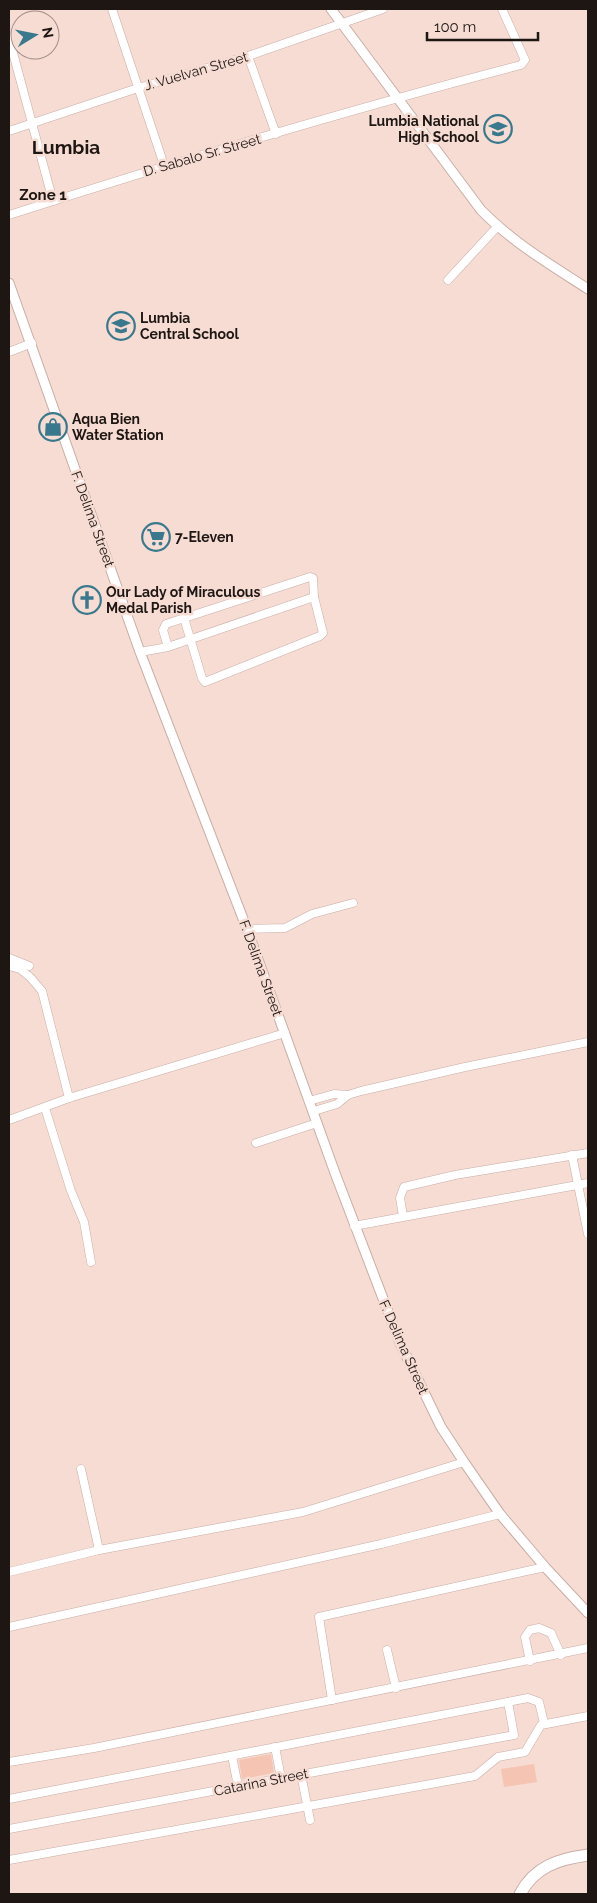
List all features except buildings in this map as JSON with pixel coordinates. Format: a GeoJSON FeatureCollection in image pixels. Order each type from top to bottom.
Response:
{"type":"FeatureCollection","features":[{"type":"Feature","properties":{"kind":"main road"},"geometry":{"type":"LineString","coordinates":[[520,1894],[534,1874],[550,1863],[588,1855]]}},
{"type":"Feature","properties":{"kind":"street"},"geometry":{"type":"LineString","coordinates":[[112,9],[164,165]]}},
{"type":"Feature","properties":{"kind":"street"},"geometry":{"type":"LineString","coordinates":[[331,9],[459,182],[497,226],[517,242],[588,289]]}},
{"type":"Feature","properties":{"kind":"street","name":"J. Vuelvan Street"},"geometry":{"type":"LineString","coordinates":[[9,131],[138,88],[248,56],[343,25],[383,9]]}},
{"type":"Feature","properties":{"kind":"street","name":"D. Sabalo Sr. Street"},"geometry":{"type":"LineString","coordinates":[[9,215],[164,165],[276,134],[397,97],[521,65],[525,60],[502,9]]}},
{"type":"Feature","properties":{"kind":"street"},"geometry":{"type":"LineString","coordinates":[[9,38],[53,201]]}},
{"type":"Feature","properties":{"kind":"street"},"geometry":{"type":"LineString","coordinates":[[248,56],[276,134]]}},
{"type":"Feature","properties":{"kind":"street"},"geometry":{"type":"LineString","coordinates":[[448,280],[497,226]]}},
{"type":"Feature","properties":{"kind":"street","name":"F. Delima Street"},"geometry":{"type":"LineString","coordinates":[[9,283],[32,343],[140,652],[247,929],[354,1226],[400,1343],[441,1427],[500,1514],[545,1567],[588,1613]]}},
{"type":"Feature","properties":{"kind":"street"},"geometry":{"type":"LineString","coordinates":[[9,352],[32,343]]}},
{"type":"Feature","properties":{"kind":"street"},"geometry":{"type":"LineString","coordinates":[[168,647],[163,626],[184,618],[310,577],[313,578],[314,597],[322,634],[207,681],[202,678],[184,618]]}},
{"type":"Feature","properties":{"kind":"street"},"geometry":{"type":"LineString","coordinates":[[140,652],[168,647],[314,597]]}},
{"type":"Feature","properties":{"kind":"street"},"geometry":{"type":"LineString","coordinates":[[247,929],[285,928],[312,914],[353,903]]}},
{"type":"Feature","properties":{"kind":"street"},"geometry":{"type":"LineString","coordinates":[[9,958],[29,966]]}},
{"type":"Feature","properties":{"kind":"street"},"geometry":{"type":"LineString","coordinates":[[9,966],[20,969],[30,976],[42,991],[69,1098]]}},
{"type":"Feature","properties":{"kind":"street"},"geometry":{"type":"LineString","coordinates":[[9,1120],[69,1098],[285,1033]]}},
{"type":"Feature","properties":{"kind":"street"},"geometry":{"type":"LineString","coordinates":[[309,1101],[334,1094],[348,1095],[465,1067],[588,1042]]}},
{"type":"Feature","properties":{"kind":"street"},"geometry":{"type":"LineString","coordinates":[[314,1111],[337,1104],[348,1095]]}},
{"type":"Feature","properties":{"kind":"street"},"geometry":{"type":"LineString","coordinates":[[45,1108],[71,1191],[84,1222],[91,1262]]}},
{"type":"Feature","properties":{"kind":"street"},"geometry":{"type":"LineString","coordinates":[[256,1143],[317,1123]]}},
{"type":"Feature","properties":{"kind":"street"},"geometry":{"type":"LineString","coordinates":[[403,1216],[400,1198],[404,1187],[455,1175],[588,1153]]}},
{"type":"Feature","properties":{"kind":"street"},"geometry":{"type":"LineString","coordinates":[[572,1155],[588,1234]]}},
{"type":"Feature","properties":{"kind":"street"},"geometry":{"type":"LineString","coordinates":[[354,1226],[588,1183]]}},
{"type":"Feature","properties":{"kind":"street"},"geometry":{"type":"LineString","coordinates":[[9,1572],[99,1550],[304,1512],[464,1462]]}},
{"type":"Feature","properties":{"kind":"street"},"geometry":{"type":"LineString","coordinates":[[81,1470],[99,1550]]}},
{"type":"Feature","properties":{"kind":"street"},"geometry":{"type":"LineString","coordinates":[[9,1627],[381,1544],[500,1514]]}},
{"type":"Feature","properties":{"kind":"street"},"geometry":{"type":"LineString","coordinates":[[332,1700],[319,1617],[545,1567]]}},
{"type":"Feature","properties":{"kind":"street"},"geometry":{"type":"LineString","coordinates":[[530,1661],[525,1637],[530,1630],[539,1628],[552,1632],[561,1655]]}},
{"type":"Feature","properties":{"kind":"street"},"geometry":{"type":"LineString","coordinates":[[9,1762],[94,1748],[561,1655],[588,1648]]}},
{"type":"Feature","properties":{"kind":"street"},"geometry":{"type":"LineString","coordinates":[[387,1650],[396,1688]]}},
{"type":"Feature","properties":{"kind":"street"},"geometry":{"type":"LineString","coordinates":[[9,1799],[528,1698],[536,1699],[541,1707],[544,1723]]}},
{"type":"Feature","properties":{"kind":"street","name":"Catarina Street"},"geometry":{"type":"LineString","coordinates":[[9,1829],[514,1735],[508,1702]]}},
{"type":"Feature","properties":{"kind":"street"},"geometry":{"type":"LineString","coordinates":[[9,1860],[475,1776],[498,1757],[525,1752],[537,1728],[544,1723],[588,1716]]}},
{"type":"Feature","properties":{"kind":"street"},"geometry":{"type":"LineString","coordinates":[[276,1747],[281,1778]]}},
{"type":"Feature","properties":{"kind":"street"},"geometry":{"type":"LineString","coordinates":[[232,1756],[238,1786]]}},
{"type":"Feature","properties":{"kind":"street"},"geometry":{"type":"LineString","coordinates":[[301,1774],[310,1820]]}},
{"type":"Feature","properties":{"kind":"shaded area"},"geometry":{"type":"Polygon","coordinates":[[[271,1754],[274,1773],[242,1779],[239,1760],[271,1754]]]}},
{"type":"Feature","properties":{"kind":"shaded area"},"geometry":{"type":"Polygon","coordinates":[[[534,1764],[537,1782],[504,1787],[501,1769],[534,1764]]]}},
{"type":"Feature","properties":{"kind":"place","name":"Lumbia National High School"},"geometry":{"type":"Point","coordinates":[498,129]}},
{"type":"Feature","properties":{"kind":"place","name":"Lumbia Central School"},"geometry":{"type":"Point","coordinates":[121,326]}},
{"type":"Feature","properties":{"kind":"place","name":"Aqua Bien Water Station"},"geometry":{"type":"Point","coordinates":[53,427]}},
{"type":"Feature","properties":{"kind":"place","name":"7-Eleven"},"geometry":{"type":"Point","coordinates":[156,537]}},
{"type":"Feature","properties":{"kind":"place","name":"Our Lady of Miraculous Medal Parish"},"geometry":{"type":"Point","coordinates":[87,600]}},
{"type":"Feature","properties":{"kind":"district","name":"Lumbia"},"geometry":{"type":"Point","coordinates":[66,147]}},
{"type":"Feature","properties":{"kind":"district","name":"Zone 1"},"geometry":{"type":"Point","coordinates":[43,195]}}]}
